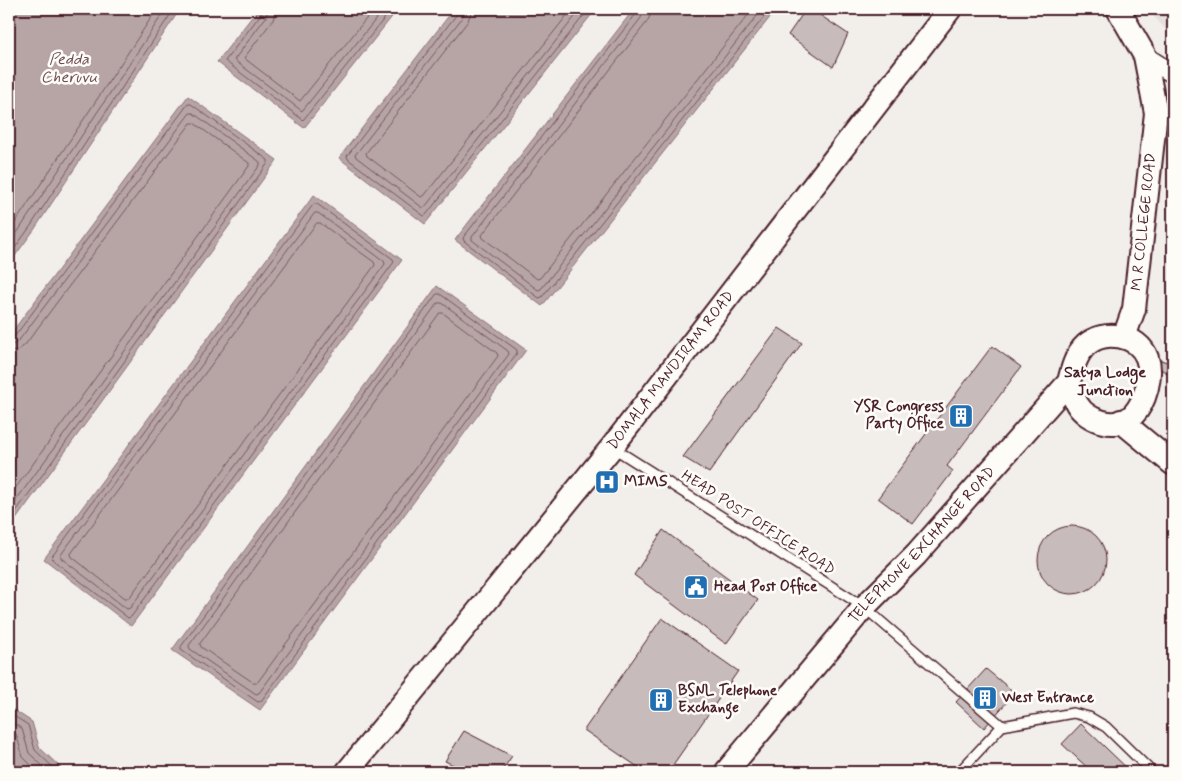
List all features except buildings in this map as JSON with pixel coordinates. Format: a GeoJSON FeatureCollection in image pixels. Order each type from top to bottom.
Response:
{"type":"FeatureCollection","features":[{"type":"Feature","properties":{"kind":"street","name":"DOMALA MANDIRAM ROAD"},"geometry":{"type":"LineString","coordinates":[[347,772],[612,447],[950,9]]}},
{"type":"Feature","properties":{"kind":"street","name":"M R COLLEGE ROAD"},"geometry":{"type":"LineString","coordinates":[[1118,9],[1145,56],[1156,113],[1134,309],[1124,336]]}},
{"type":"Feature","properties":{"kind":"street"},"geometry":{"type":"LineString","coordinates":[[1145,56],[1173,74]]}},
{"type":"Feature","properties":{"kind":"street","name":"TELEPHONE EXCHANGE ROAD"},"geometry":{"type":"LineString","coordinates":[[726,772],[864,607],[916,556],[1069,382],[1075,361],[1085,346],[1095,339],[1110,335],[1124,336]]}},
{"type":"Feature","properties":{"kind":"street"},"geometry":{"type":"LineString","coordinates":[[1069,382],[1077,404],[1089,417],[1105,423],[1121,421],[1132,416],[1142,403],[1148,374],[1147,358],[1138,345],[1124,336]]}},
{"type":"Feature","properties":{"kind":"street"},"geometry":{"type":"LineString","coordinates":[[1121,421],[1173,464]]}},
{"type":"Feature","properties":{"kind":"lane","name":"HEAD POST OFFICE ROAD"},"geometry":{"type":"LineString","coordinates":[[612,447],[864,607],[1002,726]]}},
{"type":"Feature","properties":{"kind":"lane"},"geometry":{"type":"LineString","coordinates":[[959,772],[1002,726],[1072,713],[1089,717],[1106,727],[1152,772]]}},
{"type":"Feature","properties":{"kind":"shaded area"},"geometry":{"type":"Polygon","coordinates":[[[1147,9],[1173,9],[1173,38],[1169,33],[1147,9]]]}},
{"type":"Feature","properties":{"kind":"water","name":"Pedda Cheruvu"},"geometry":{"type":"Polygon","coordinates":[[[9,9],[180,9],[34,230],[9,264],[9,9]]]}},
{"type":"Feature","properties":{"kind":"water"},"geometry":{"type":"Polygon","coordinates":[[[258,9],[398,9],[304,128],[217,62],[258,9]]]}},
{"type":"Feature","properties":{"kind":"water"},"geometry":{"type":"Polygon","coordinates":[[[454,9],[596,9],[425,224],[339,158],[454,9]]]}},
{"type":"Feature","properties":{"kind":"water"},"geometry":{"type":"Polygon","coordinates":[[[634,9],[767,9],[771,16],[542,306],[455,240],[634,9]]]}},
{"type":"Feature","properties":{"kind":"water"},"geometry":{"type":"Polygon","coordinates":[[[188,96],[277,160],[9,529],[9,336],[188,96]]]}},
{"type":"Feature","properties":{"kind":"water"},"geometry":{"type":"Polygon","coordinates":[[[314,195],[402,260],[131,626],[44,559],[314,195]]]}},
{"type":"Feature","properties":{"kind":"water"},"geometry":{"type":"Polygon","coordinates":[[[437,286],[526,350],[260,710],[172,650],[437,286]]]}},
{"type":"Feature","properties":{"kind":"water"},"geometry":{"type":"Polygon","coordinates":[[[9,707],[32,722],[39,747],[65,772],[9,772],[9,707]]]}},
{"type":"Feature","properties":{"kind":"place","name":"YSR Congress Party Office"},"geometry":{"type":"Point","coordinates":[961,416]}},
{"type":"Feature","properties":{"kind":"place","name":"MIMS"},"geometry":{"type":"Point","coordinates":[607,482]}},
{"type":"Feature","properties":{"kind":"place","name":"Head Post Office"},"geometry":{"type":"Point","coordinates":[696,587]}},
{"type":"Feature","properties":{"kind":"place","name":"West Entrance"},"geometry":{"type":"Point","coordinates":[985,698]}},
{"type":"Feature","properties":{"kind":"place","name":"BSNL Telephone Exchange"},"geometry":{"type":"Point","coordinates":[661,700]}},
{"type":"Feature","properties":{"kind":"district","name":"Satya Lodge Junction"},"geometry":{"type":"Point","coordinates":[1105,381]}}]}
